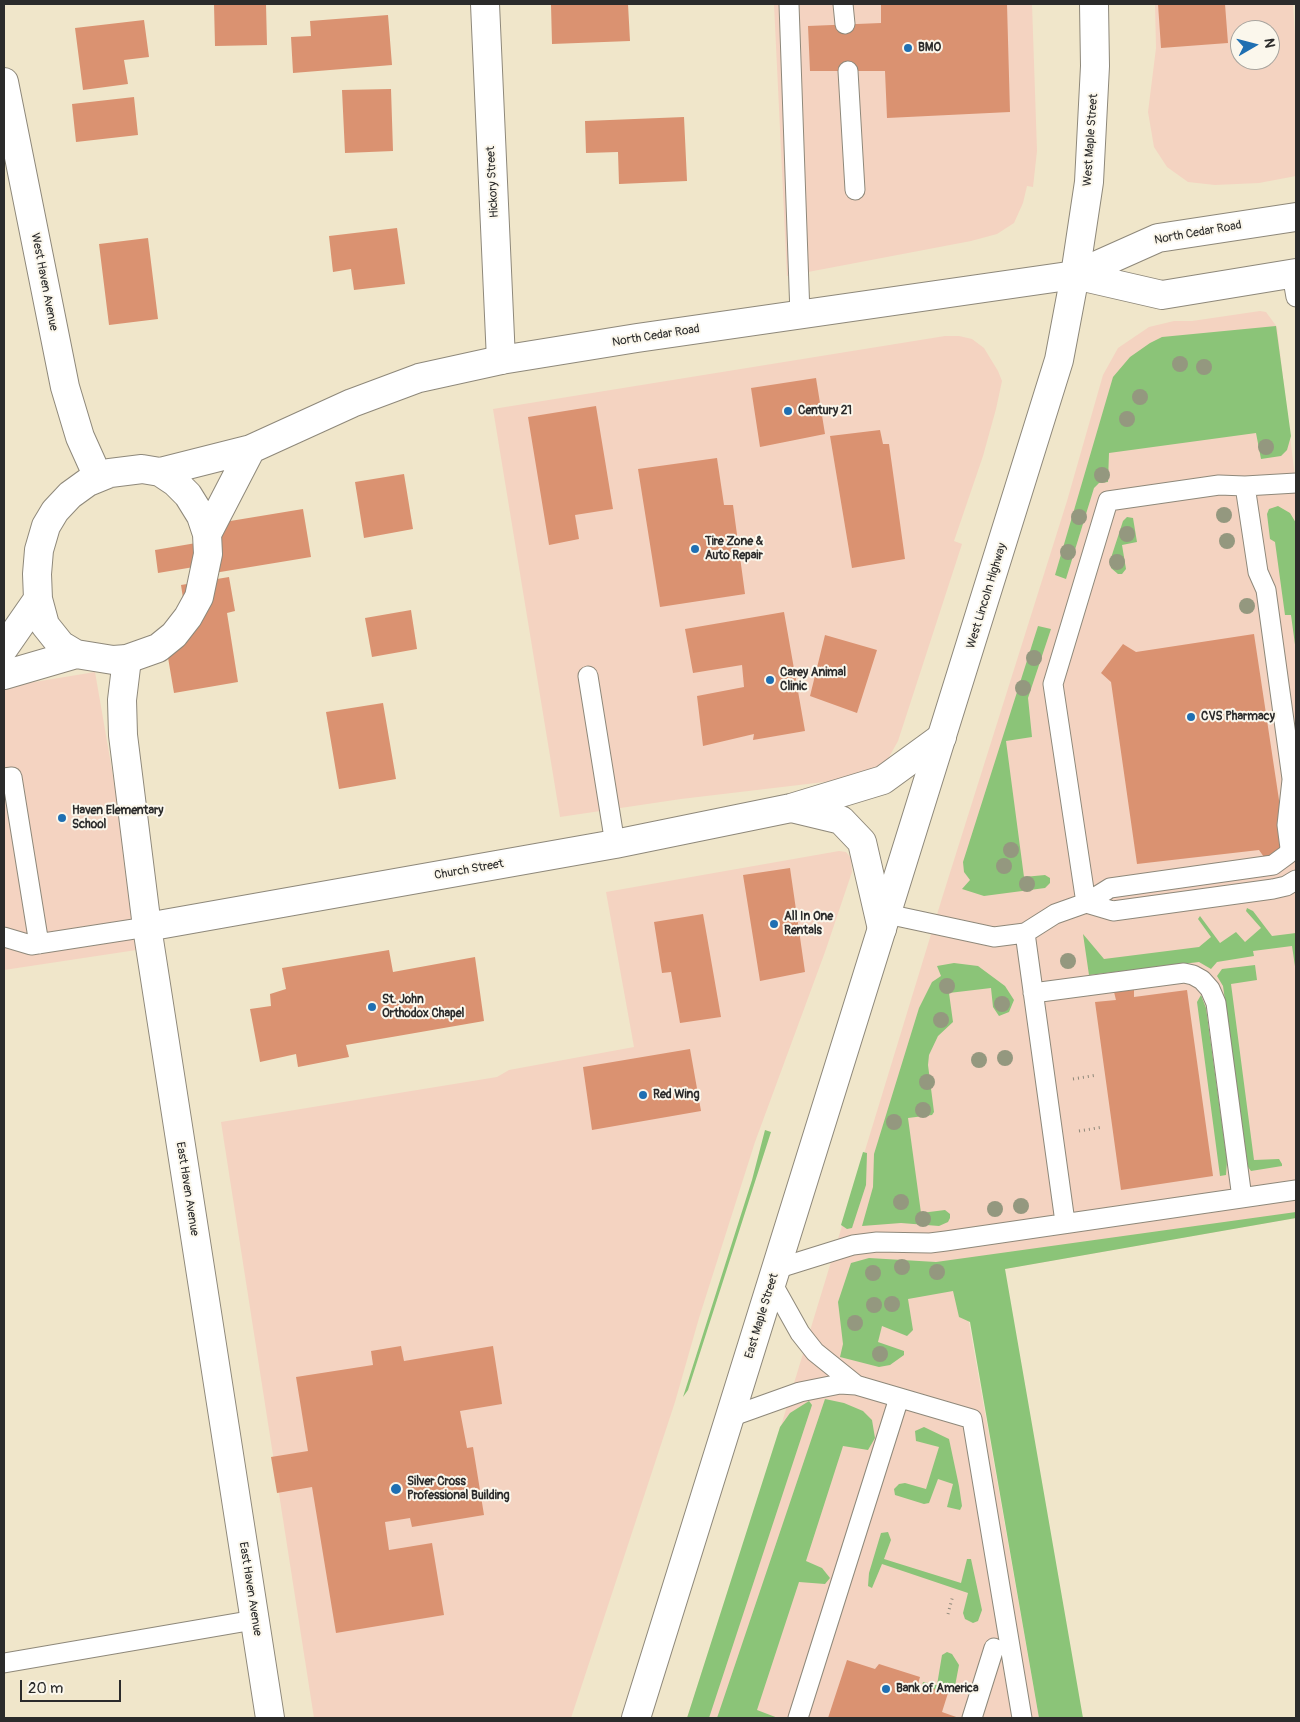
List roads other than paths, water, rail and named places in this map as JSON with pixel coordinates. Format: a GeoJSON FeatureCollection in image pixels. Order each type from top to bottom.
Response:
{"type":"FeatureCollection","features":[{"type":"Feature","properties":{"kind":"main road","name":"Hickory Street"},"geometry":{"type":"LineString","coordinates":[[485,4],[501,360]]}},
{"type":"Feature","properties":{"kind":"main road","name":"West Maple Street"},"geometry":{"type":"LineString","coordinates":[[1075,275],[1089,182],[1095,66],[1094,4]]}},
{"type":"Feature","properties":{"kind":"main road","name":"West Haven Avenue"},"geometry":{"type":"LineString","coordinates":[[4,82],[65,387],[80,437],[98,477]]}},
{"type":"Feature","properties":{"kind":"main road","name":"North Cedar Road"},"geometry":{"type":"LineString","coordinates":[[76,654],[61,645],[45,625],[38,599],[37,574],[39,550],[46,526],[55,511],[70,495],[98,477],[127,470],[160,472],[251,449],[298,426],[387,389],[419,378],[501,360],[1075,275],[1158,238],[1296,217]]}},
{"type":"Feature","properties":{"kind":"main road","name":"North Cedar Road"},"geometry":{"type":"LineString","coordinates":[[1075,275],[1162,295],[1295,281]]}},
{"type":"Feature","properties":{"kind":"main road","name":"West Lincoln Highway"},"geometry":{"type":"LineString","coordinates":[[885,921],[1059,360],[1075,275]]}},
{"type":"Feature","properties":{"kind":"main road"},"geometry":{"type":"LineString","coordinates":[[207,534],[251,449]]}},
{"type":"Feature","properties":{"kind":"main road"},"geometry":{"type":"LineString","coordinates":[[4,675],[76,654],[96,659],[127,659],[158,648],[174,635],[199,597],[205,576],[208,554],[207,534],[201,516],[188,495],[175,482],[160,472]]}},
{"type":"Feature","properties":{"kind":"main road"},"geometry":{"type":"LineString","coordinates":[[4,648],[38,599]]}},
{"type":"Feature","properties":{"kind":"main road","name":"East Haven Avenue"},"geometry":{"type":"LineString","coordinates":[[127,659],[122,700],[123,735],[147,927],[270,1718]]}},
{"type":"Feature","properties":{"kind":"main road","name":"Church Street"},"geometry":{"type":"LineString","coordinates":[[147,927],[615,844],[791,808],[883,780],[942,737]]}},
{"type":"Feature","properties":{"kind":"main road"},"geometry":{"type":"LineString","coordinates":[[791,808],[841,820],[862,842],[885,921]]}},
{"type":"Feature","properties":{"kind":"main road","name":"East Maple Street"},"geometry":{"type":"LineString","coordinates":[[636,1718],[854,1012],[885,921]]}},
{"type":"Feature","properties":{"kind":"lane"},"geometry":{"type":"LineString","coordinates":[[789,4],[800,315]]}},
{"type":"Feature","properties":{"kind":"lane"},"geometry":{"type":"LineString","coordinates":[[843,4],[845,24]]}},
{"type":"Feature","properties":{"kind":"lane"},"geometry":{"type":"LineString","coordinates":[[848,71],[855,190]]}},
{"type":"Feature","properties":{"kind":"lane"},"geometry":{"type":"LineString","coordinates":[[1086,903],[1053,684],[1108,501],[1219,485],[1245,486],[1296,483]]}},
{"type":"Feature","properties":{"kind":"lane"},"geometry":{"type":"LineString","coordinates":[[1245,486],[1258,572],[1266,590],[1296,810]]}},
{"type":"Feature","properties":{"kind":"lane"},"geometry":{"type":"LineString","coordinates":[[588,676],[615,844]]}},
{"type":"Feature","properties":{"kind":"lane"},"geometry":{"type":"LineString","coordinates":[[4,778],[12,777],[39,944]]}},
{"type":"Feature","properties":{"kind":"lane"},"geometry":{"type":"LineString","coordinates":[[885,921],[994,937],[1024,933],[1062,911],[1086,903],[1110,888],[1273,865],[1288,854],[1290,848],[1287,825],[1292,780]]}},
{"type":"Feature","properties":{"kind":"lane"},"geometry":{"type":"LineString","coordinates":[[1086,903],[1113,911],[1274,889],[1296,880]]}},
{"type":"Feature","properties":{"kind":"lane"},"geometry":{"type":"LineString","coordinates":[[4,937],[31,945],[147,927]]}},
{"type":"Feature","properties":{"kind":"lane"},"geometry":{"type":"LineString","coordinates":[[1024,933],[1065,1222]]}},
{"type":"Feature","properties":{"kind":"lane"},"geometry":{"type":"LineString","coordinates":[[1032,994],[1184,973],[1194,975],[1202,980],[1210,989],[1216,1003],[1242,1198]]}},
{"type":"Feature","properties":{"kind":"lane"},"geometry":{"type":"LineString","coordinates":[[856,1386],[816,1352],[800,1333],[774,1276],[853,1245],[893,1241],[930,1243],[1296,1190]]}},
{"type":"Feature","properties":{"kind":"lane"},"geometry":{"type":"LineString","coordinates":[[730,1417],[824,1386],[856,1386],[972,1419],[1022,1718]]}},
{"type":"Feature","properties":{"kind":"lane"},"geometry":{"type":"LineString","coordinates":[[798,1718],[899,1398]]}},
{"type":"Feature","properties":{"kind":"lane"},"geometry":{"type":"LineString","coordinates":[[4,1663],[254,1620]]}},
{"type":"Feature","properties":{"kind":"lane"},"geometry":{"type":"LineString","coordinates":[[972,1718],[994,1648]]}},
{"type":"Feature","properties":{"kind":"place","name":"BMO"},"geometry":{"type":"Point","coordinates":[908,48]}},
{"type":"Feature","properties":{"kind":"place","name":"Century 21"},"geometry":{"type":"Point","coordinates":[788,411]}},
{"type":"Feature","properties":{"kind":"place","name":"Tire Zone & Auto Repair"},"geometry":{"type":"Point","coordinates":[695,549]}},
{"type":"Feature","properties":{"kind":"place","name":"Carey Animal Clinic"},"geometry":{"type":"Point","coordinates":[770,680]}},
{"type":"Feature","properties":{"kind":"place","name":"CVS Pharmacy"},"geometry":{"type":"Point","coordinates":[1191,717]}},
{"type":"Feature","properties":{"kind":"place","name":"Haven Elementary School"},"geometry":{"type":"Point","coordinates":[62,818]}},
{"type":"Feature","properties":{"kind":"place","name":"All In One Rentals"},"geometry":{"type":"Point","coordinates":[774,924]}},
{"type":"Feature","properties":{"kind":"place","name":"St. John Orthodox Chapel"},"geometry":{"type":"Point","coordinates":[372,1007]}},
{"type":"Feature","properties":{"kind":"place","name":"Red Wing"},"geometry":{"type":"Point","coordinates":[643,1095]}},
{"type":"Feature","properties":{"kind":"place","name":"Silver Cross Professional Building"},"geometry":{"type":"Point","coordinates":[396,1489]}},
{"type":"Feature","properties":{"kind":"place","name":"Bank of America"},"geometry":{"type":"Point","coordinates":[886,1689]}}]}
